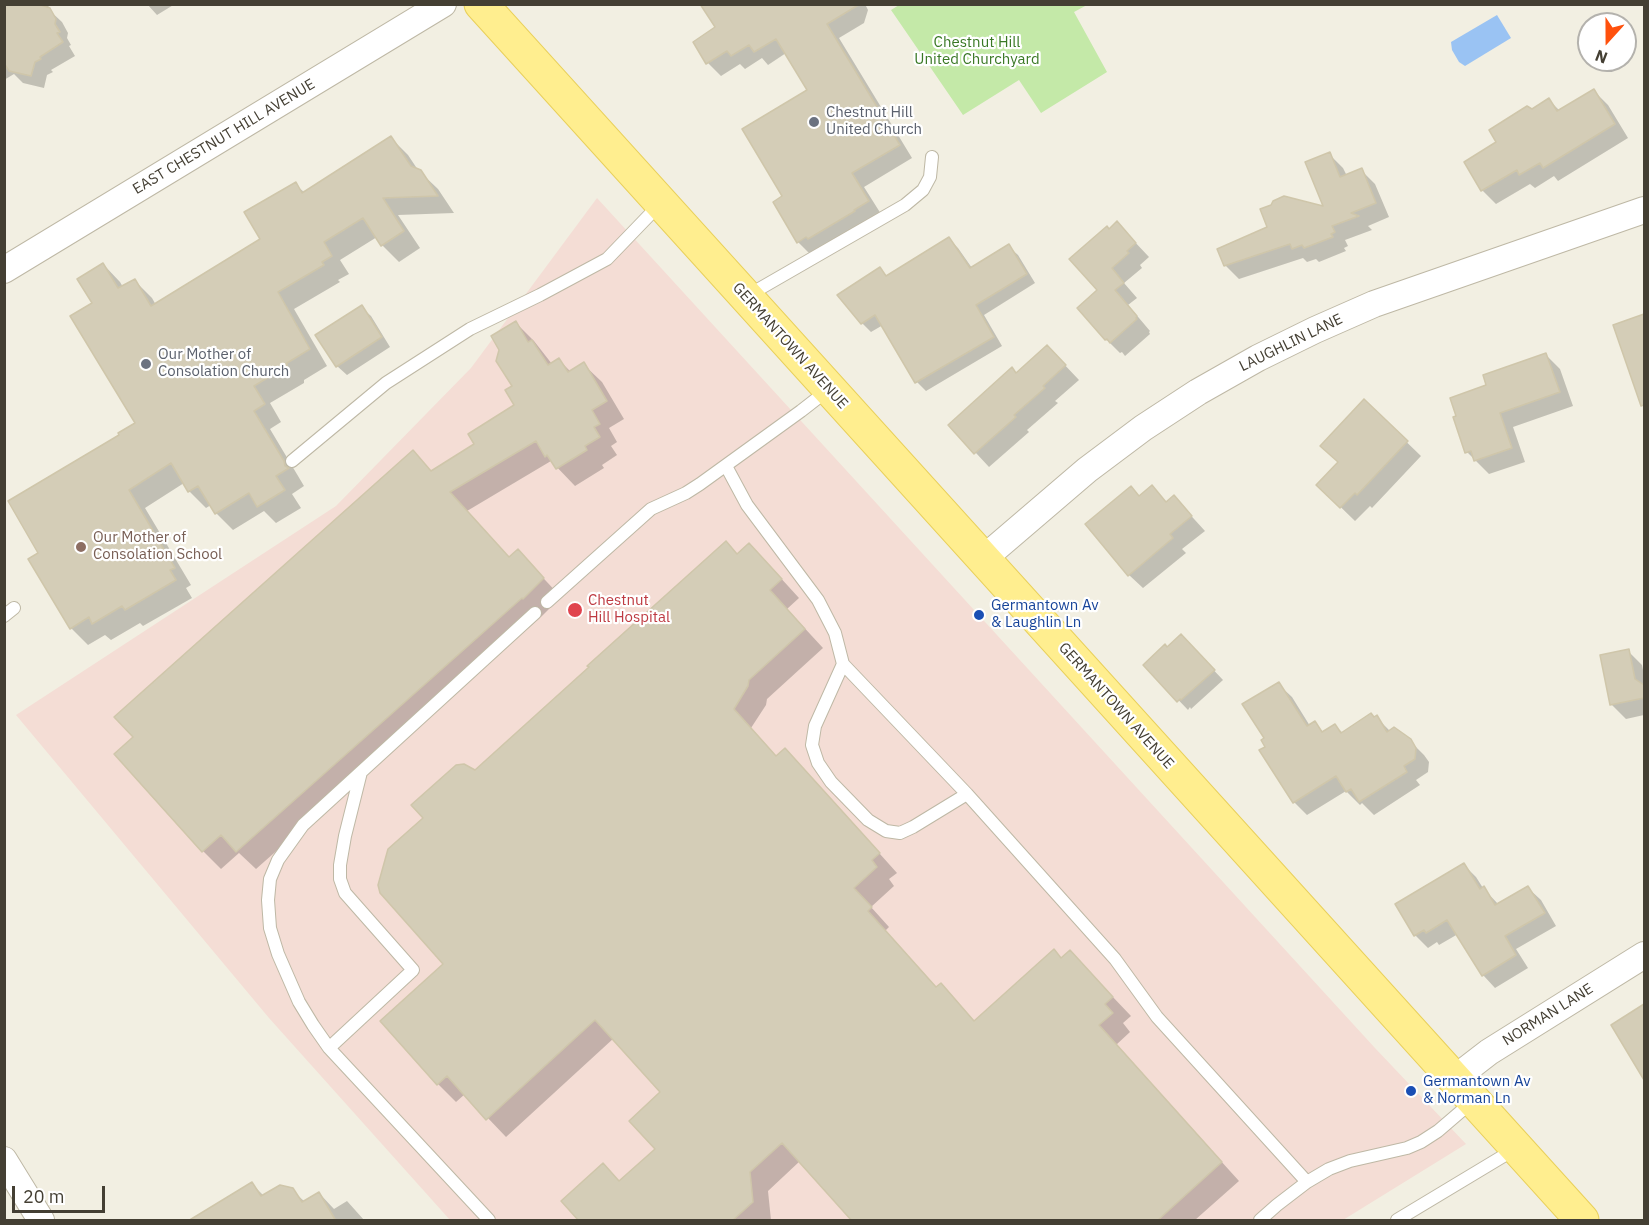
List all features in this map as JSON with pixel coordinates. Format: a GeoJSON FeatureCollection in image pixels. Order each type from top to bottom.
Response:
{"type":"FeatureCollection","features":[{"type":"Feature","properties":{"kind":"main road","name":"GERMANTOWN AVENUE"},"geometry":{"type":"LineString","coordinates":[[481,4],[1464,1090],[1516,1148],[1573,1218]]}},
{"type":"Feature","properties":{"kind":"street","name":"EAST CHESTNUT HILL AVENUE"},"geometry":{"type":"LineString","coordinates":[[4,270],[443,4]]}},
{"type":"Feature","properties":{"kind":"street","name":"LAUGHLIN LANE"},"geometry":{"type":"LineString","coordinates":[[983,559],[1087,470],[1143,428],[1198,392],[1258,358],[1374,304],[1644,210]]}},
{"type":"Feature","properties":{"kind":"street","name":"NORMAN LANE"},"geometry":{"type":"LineString","coordinates":[[1464,1090],[1489,1052],[1644,955]]}},
{"type":"Feature","properties":{"kind":"street"},"geometry":{"type":"LineString","coordinates":[[4,1160],[41,1221]]}},
{"type":"Feature","properties":{"kind":"lane"},"geometry":{"type":"LineString","coordinates":[[746,297],[905,205],[923,190],[930,177],[932,157]]}},
{"type":"Feature","properties":{"kind":"lane"},"geometry":{"type":"LineString","coordinates":[[292,461],[395,377],[470,329],[607,259],[660,203]]}},
{"type":"Feature","properties":{"kind":"lane"},"geometry":{"type":"LineString","coordinates":[[547,602],[651,509],[686,493],[829,389]]}},
{"type":"Feature","properties":{"kind":"lane"},"geometry":{"type":"LineString","coordinates":[[726,466],[747,505],[818,600],[835,633],[843,664],[967,794],[1115,959],[1157,1017],[1307,1182]]}},
{"type":"Feature","properties":{"kind":"lane"},"geometry":{"type":"LineString","coordinates":[[489,1221],[329,1048],[299,1002],[287,977],[270,928],[267,900],[270,879],[278,860],[303,825],[536,613]]}},
{"type":"Feature","properties":{"kind":"lane"},"geometry":{"type":"LineString","coordinates":[[843,664],[815,726],[812,745],[818,763],[831,782],[868,819],[886,831],[900,833],[967,794]]}},
{"type":"Feature","properties":{"kind":"lane"},"geometry":{"type":"LineString","coordinates":[[329,1048],[413,970],[345,893],[340,879],[345,836],[361,772]]}},
{"type":"Feature","properties":{"kind":"lane"},"geometry":{"type":"LineString","coordinates":[[1260,1221],[1307,1182],[1329,1169],[1350,1161],[1407,1148],[1421,1142],[1438,1131],[1464,1090]]}},
{"type":"Feature","properties":{"kind":"lane"},"geometry":{"type":"LineString","coordinates":[[1397,1221],[1516,1148]]}},
{"type":"Feature","properties":{"kind":"shaded area","name":"Chestnut Hill Hospital"},"geometry":{"type":"Polygon","coordinates":[[[597,198],[1375,1048],[1466,1144],[1343,1220],[450,1220],[269,1018],[16,715],[336,506],[471,368],[597,198]]]}},
{"type":"Feature","properties":{"kind":"green space","name":"Chestnut Hill United Churchyard"},"geometry":{"type":"Polygon","coordinates":[[[899,5],[1087,5],[1074,12],[1107,72],[1041,113],[1019,80],[963,115],[891,10],[899,5]]]}},
{"type":"Feature","properties":{"kind":"water"},"geometry":{"type":"Polygon","coordinates":[[[1497,15],[1511,38],[1465,66],[1459,62],[1452,50],[1451,42],[1497,15]]]}},
{"type":"Feature","properties":{"kind":"building"},"geometry":{"type":"Polygon","coordinates":[[[4,4],[38,4],[50,8],[56,19],[55,24],[60,32],[57,33],[63,42],[35,62],[31,76],[9,71],[4,63],[4,4]]]}},
{"type":"Feature","properties":{"kind":"building"},"geometry":{"type":"Polygon","coordinates":[[[700,4],[860,4],[827,24],[900,145],[852,173],[869,201],[808,239],[806,237],[797,243],[773,202],[782,196],[742,129],[807,90],[776,39],[754,52],[749,45],[731,56],[727,51],[706,64],[693,42],[715,27],[700,4]]]}},
{"type":"Feature","properties":{"kind":"building"},"geometry":{"type":"Polygon","coordinates":[[[1594,89],[1615,124],[1543,168],[1540,163],[1519,175],[1517,170],[1481,191],[1464,162],[1496,142],[1489,130],[1527,106],[1532,109],[1549,98],[1557,111],[1594,89]]]}},
{"type":"Feature","properties":{"kind":"building"},"geometry":{"type":"Polygon","coordinates":[[[391,136],[411,166],[421,170],[438,196],[383,198],[404,231],[381,246],[363,218],[324,242],[332,256],[322,262],[324,265],[278,292],[310,349],[254,386],[265,404],[254,411],[285,466],[289,468],[276,476],[285,490],[257,507],[249,493],[215,514],[198,486],[188,492],[171,463],[129,490],[175,568],[170,570],[176,580],[125,610],[122,606],[92,624],[89,617],[70,629],[28,559],[38,553],[8,501],[119,435],[118,433],[135,423],[70,316],[92,303],[77,279],[103,263],[118,288],[135,279],[151,306],[260,239],[244,212],[296,182],[302,193],[391,136]]]}},
{"type":"Feature","properties":{"kind":"building"},"geometry":{"type":"Polygon","coordinates":[[[1330,152],[1340,177],[1362,168],[1376,203],[1351,213],[1359,216],[1332,226],[1335,232],[1331,234],[1333,237],[1304,248],[1302,245],[1292,249],[1290,244],[1224,266],[1217,249],[1267,227],[1260,209],[1271,205],[1273,201],[1284,196],[1323,206],[1305,162],[1330,152]]]}},
{"type":"Feature","properties":{"kind":"building"},"geometry":{"type":"Polygon","coordinates":[[[1117,221],[1136,243],[1127,251],[1129,253],[1112,268],[1124,283],[1115,290],[1137,316],[1137,319],[1110,343],[1077,308],[1097,290],[1069,259],[1107,226],[1109,229],[1117,221]]]}},
{"type":"Feature","properties":{"kind":"building"},"geometry":{"type":"Polygon","coordinates":[[[949,237],[970,268],[1009,244],[1027,274],[976,305],[994,337],[915,383],[875,315],[861,324],[837,295],[880,267],[886,276],[949,237]]]}},
{"type":"Feature","properties":{"kind":"building"},"geometry":{"type":"Polygon","coordinates":[[[362,305],[382,337],[336,367],[315,335],[362,305]]]}},
{"type":"Feature","properties":{"kind":"building"},"geometry":{"type":"Polygon","coordinates":[[[1644,314],[1644,405],[1641,406],[1613,325],[1644,314]]]}},
{"type":"Feature","properties":{"kind":"building"},"geometry":{"type":"Polygon","coordinates":[[[516,321],[528,342],[532,340],[548,365],[559,358],[568,372],[584,362],[607,401],[592,410],[600,424],[594,427],[600,437],[585,446],[587,450],[556,469],[547,455],[545,457],[536,441],[450,492],[509,557],[518,549],[544,578],[236,852],[221,835],[202,852],[114,754],[133,737],[114,717],[413,450],[431,471],[474,444],[468,434],[514,405],[505,390],[512,386],[496,361],[499,350],[491,336],[516,321]]]}},
{"type":"Feature","properties":{"kind":"building"},"geometry":{"type":"Polygon","coordinates":[[[1047,345],[1066,365],[1043,386],[1045,388],[1014,415],[1016,417],[974,454],[948,425],[1012,367],[1016,373],[1047,345]]]}},
{"type":"Feature","properties":{"kind":"building"},"geometry":{"type":"Polygon","coordinates":[[[1546,353],[1560,392],[1500,413],[1512,448],[1474,461],[1471,451],[1465,453],[1453,417],[1456,416],[1450,398],[1486,385],[1483,375],[1546,353]]]}},
{"type":"Feature","properties":{"kind":"building"},"geometry":{"type":"Polygon","coordinates":[[[1364,399],[1408,441],[1357,495],[1355,493],[1340,508],[1316,485],[1338,462],[1320,446],[1364,399]]]}},
{"type":"Feature","properties":{"kind":"building"},"geometry":{"type":"Polygon","coordinates":[[[1152,485],[1166,502],[1174,495],[1192,516],[1170,534],[1173,538],[1128,576],[1085,524],[1131,486],[1139,496],[1152,485]]]}},
{"type":"Feature","properties":{"kind":"building"},"geometry":{"type":"Polygon","coordinates":[[[726,541],[737,554],[749,543],[782,579],[770,590],[805,629],[749,680],[748,686],[734,709],[776,756],[785,748],[880,853],[872,860],[877,867],[854,888],[872,907],[868,911],[936,987],[941,983],[974,1021],[1054,949],[1061,958],[1070,950],[1113,997],[1105,1004],[1113,1013],[1099,1025],[1222,1162],[1157,1221],[852,1221],[782,1143],[750,1172],[753,1202],[732,1221],[579,1221],[561,1201],[603,1163],[619,1181],[655,1149],[629,1121],[660,1092],[595,1020],[486,1120],[447,1076],[437,1085],[380,1021],[443,964],[380,893],[378,885],[388,849],[423,818],[411,805],[456,765],[464,764],[475,770],[726,541]]]}},
{"type":"Feature","properties":{"kind":"building"},"geometry":{"type":"Polygon","coordinates":[[[1181,634],[1215,670],[1177,702],[1143,665],[1165,644],[1167,647],[1181,634]]]}},
{"type":"Feature","properties":{"kind":"building"},"geometry":{"type":"Polygon","coordinates":[[[1629,649],[1635,679],[1644,685],[1644,698],[1610,705],[1600,655],[1629,649]]]}},
{"type":"Feature","properties":{"kind":"building"},"geometry":{"type":"Polygon","coordinates":[[[1279,682],[1307,726],[1315,721],[1322,732],[1335,724],[1341,733],[1371,713],[1374,717],[1377,715],[1387,732],[1394,727],[1411,739],[1416,748],[1415,759],[1404,766],[1407,772],[1359,802],[1351,789],[1346,792],[1336,776],[1293,803],[1259,750],[1265,747],[1261,740],[1264,738],[1242,704],[1279,682]]]}},
{"type":"Feature","properties":{"kind":"building"},"geometry":{"type":"Polygon","coordinates":[[[1464,863],[1480,889],[1484,886],[1495,905],[1528,886],[1545,913],[1505,936],[1516,955],[1482,976],[1447,920],[1426,933],[1424,930],[1414,936],[1395,904],[1464,863]]]}},
{"type":"Feature","properties":{"kind":"building"},"geometry":{"type":"Polygon","coordinates":[[[1644,1004],[1644,1080],[1611,1025],[1644,1004]]]}},
{"type":"Feature","properties":{"kind":"building"},"geometry":{"type":"Polygon","coordinates":[[[252,1182],[261,1196],[280,1185],[293,1188],[302,1202],[319,1192],[336,1221],[188,1221],[252,1182]]]}},
{"type":"Feature","properties":{"kind":"place","name":"Chestnut Hill United Church"},"geometry":{"type":"Point","coordinates":[814,122]}},
{"type":"Feature","properties":{"kind":"place","name":"Our Mother of Consolation Church"},"geometry":{"type":"Point","coordinates":[146,364]}},
{"type":"Feature","properties":{"kind":"place","name":"Our Mother of Consolation School"},"geometry":{"type":"Point","coordinates":[81,547]}},
{"type":"Feature","properties":{"kind":"place","name":"Chestnut Hill Hospital"},"geometry":{"type":"Point","coordinates":[575,610]}},
{"type":"Feature","properties":{"kind":"place","name":"Germantown Av & Laughlin Ln"},"geometry":{"type":"Point","coordinates":[979,615]}},
{"type":"Feature","properties":{"kind":"place","name":"Germantown Av & Norman Ln"},"geometry":{"type":"Point","coordinates":[1411,1091]}}]}
